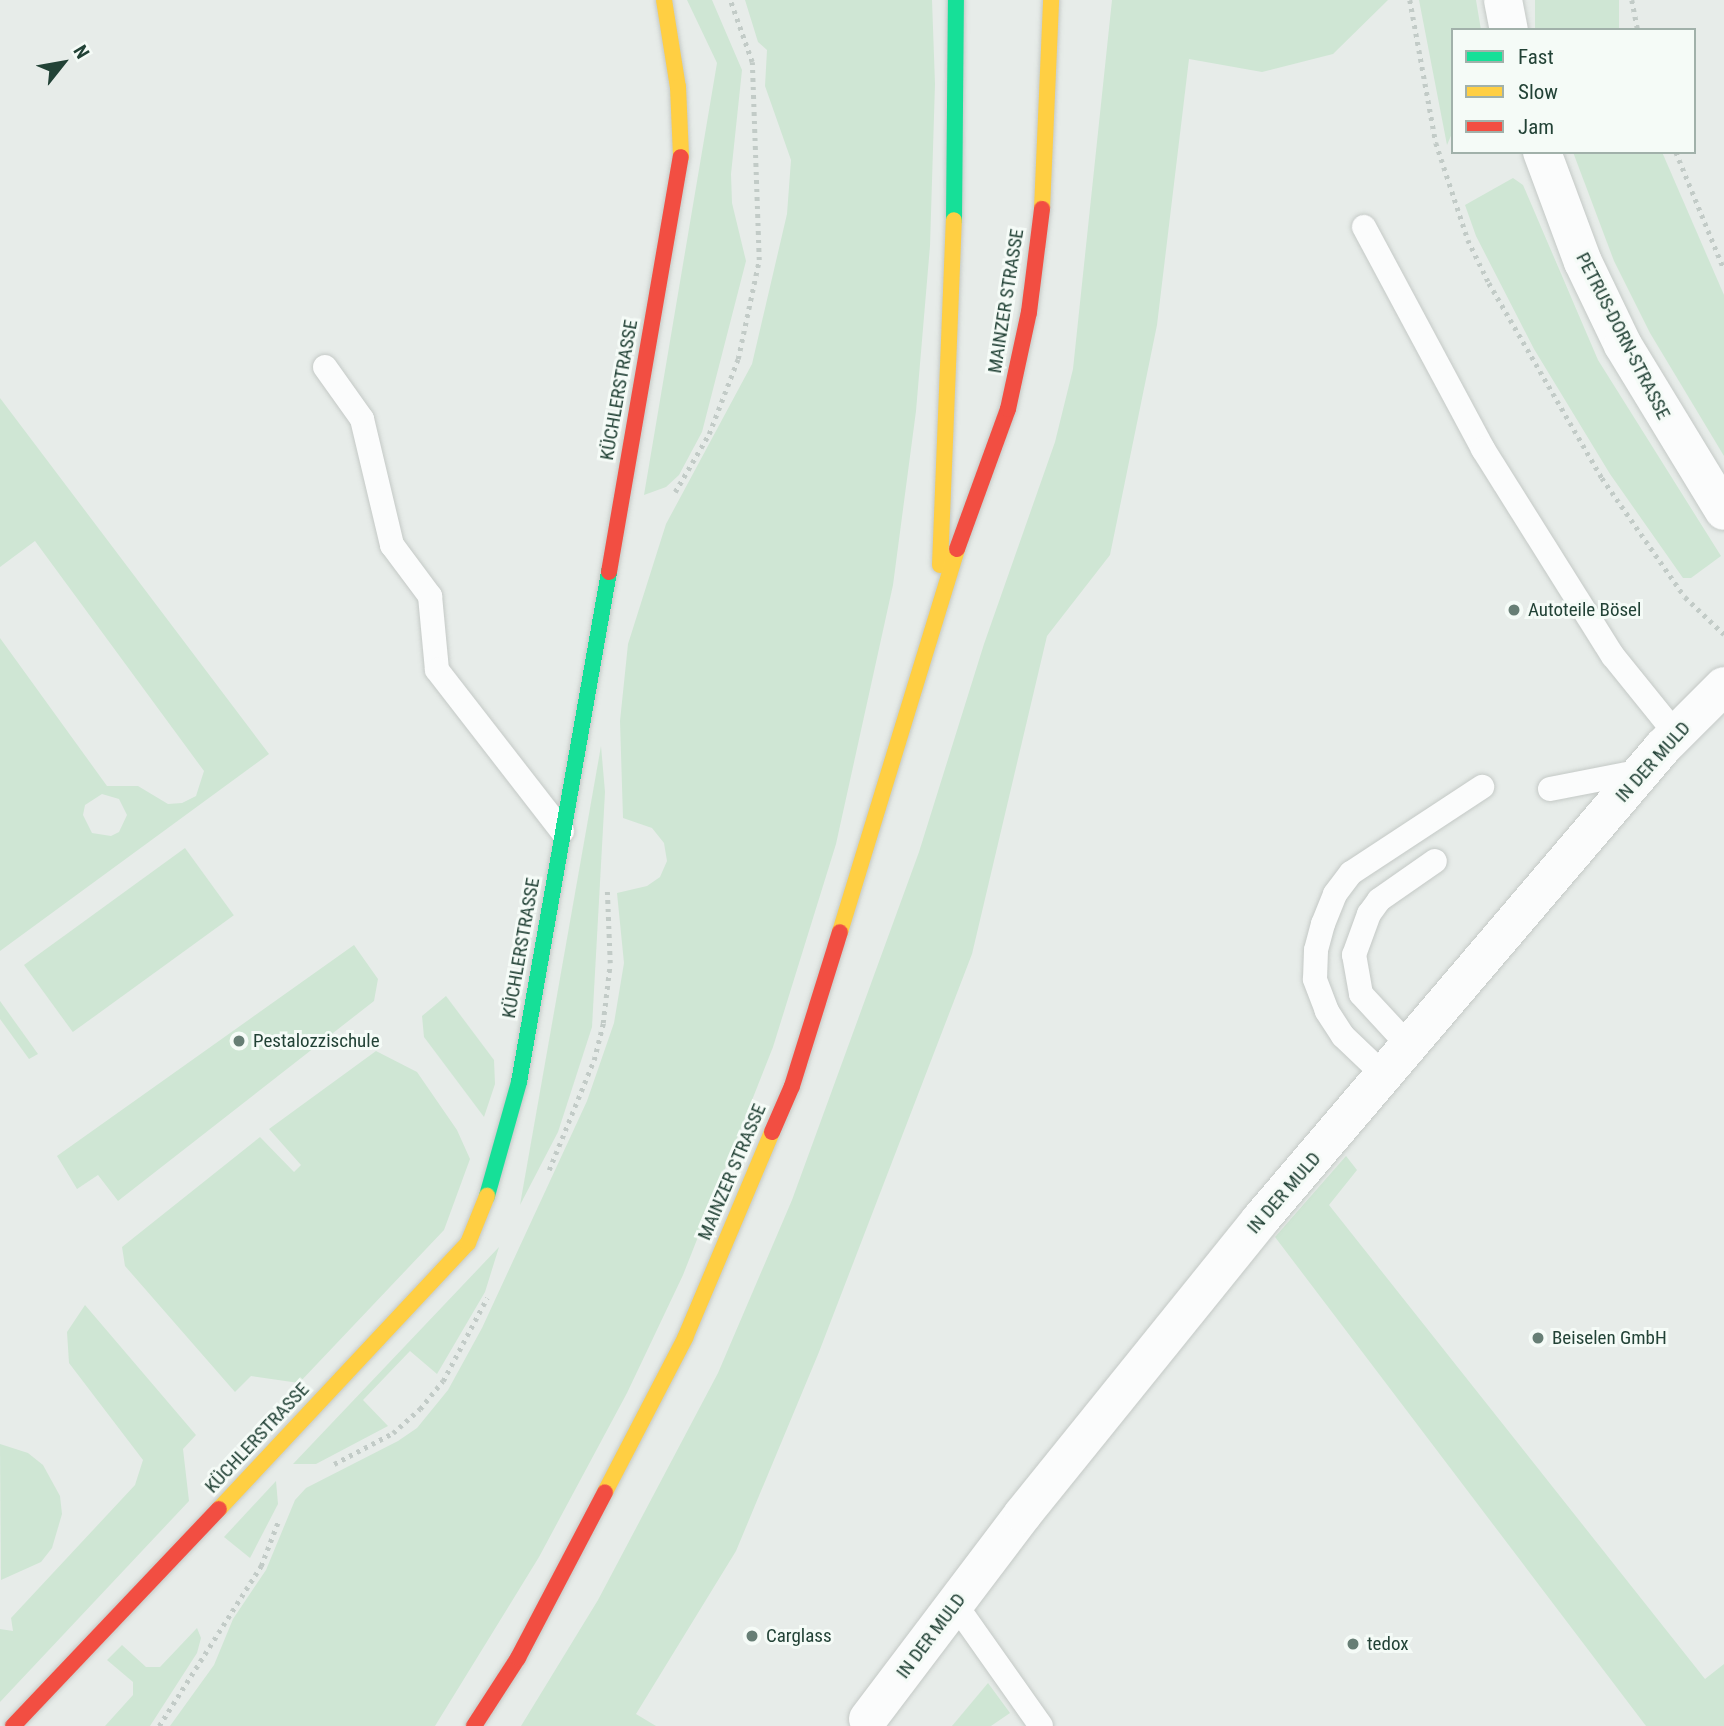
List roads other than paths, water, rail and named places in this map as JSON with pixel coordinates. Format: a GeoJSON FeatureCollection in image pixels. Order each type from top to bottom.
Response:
{"type":"FeatureCollection","features":[{"type":"Feature","properties":{"kind":"main road","name":"KÜCHLERSTRASSE"},"geometry":{"type":"LineString","coordinates":[[13,1726],[273,1453],[468,1242],[480,1221],[519,1082],[681,162],[678,87],[664,0]]}},
{"type":"Feature","properties":{"kind":"main road","name":"MAINZER STRASSE"},"geometry":{"type":"LineString","coordinates":[[939,597],[953,300],[956,0]]}},
{"type":"Feature","properties":{"kind":"main road","name":"MAINZER STRASSE"},"geometry":{"type":"LineString","coordinates":[[474,1726],[518,1658],[685,1338],[792,1086],[904,729],[939,597],[1008,409],[1030,312],[1045,181],[1051,0]]}},
{"type":"Feature","properties":{"kind":"street"},"geometry":{"type":"LineString","coordinates":[[1503,0],[1509,28]]}},
{"type":"Feature","properties":{"kind":"street","name":"PETRUS-DORN-STRASSE"},"geometry":{"type":"LineString","coordinates":[[1543,154],[1583,262],[1623,345],[1724,511]]}},
{"type":"Feature","properties":{"kind":"street","name":"IN DER MULD"},"geometry":{"type":"LineString","coordinates":[[868,1719],[955,1604],[1260,1220],[1643,771],[1724,686]]}},
{"type":"Feature","properties":{"kind":"lane"},"geometry":{"type":"LineString","coordinates":[[1364,227],[1483,449],[1613,656],[1676,734]]}},
{"type":"Feature","properties":{"kind":"lane"},"geometry":{"type":"LineString","coordinates":[[325,367],[362,419],[392,545],[429,596],[437,670],[562,831]]}},
{"type":"Feature","properties":{"kind":"lane"},"geometry":{"type":"LineString","coordinates":[[1550,789],[1643,771]]}},
{"type":"Feature","properties":{"kind":"lane"},"geometry":{"type":"LineString","coordinates":[[1385,1076],[1343,1036],[1326,1011],[1315,979],[1316,950],[1323,924],[1335,894],[1351,873],[1482,787]]}},
{"type":"Feature","properties":{"kind":"lane"},"geometry":{"type":"LineString","coordinates":[[1410,1047],[1373,1012],[1361,994],[1354,956],[1369,914],[1379,900],[1435,861]]}},
{"type":"Feature","properties":{"kind":"lane"},"geometry":{"type":"LineString","coordinates":[[955,1604],[1041,1726]]}},
{"type":"Feature","properties":{"kind":"place","name":"Autoteile Bösel"},"geometry":{"type":"Point","coordinates":[1514,610]}},
{"type":"Feature","properties":{"kind":"place","name":"Pestalozzischule"},"geometry":{"type":"Point","coordinates":[239,1041]}},
{"type":"Feature","properties":{"kind":"place","name":"Beiselen GmbH"},"geometry":{"type":"Point","coordinates":[1538,1338]}},
{"type":"Feature","properties":{"kind":"place","name":"Carglass"},"geometry":{"type":"Point","coordinates":[752,1636]}},
{"type":"Feature","properties":{"kind":"place","name":"tedox"},"geometry":{"type":"Point","coordinates":[1353,1644]}}]}
